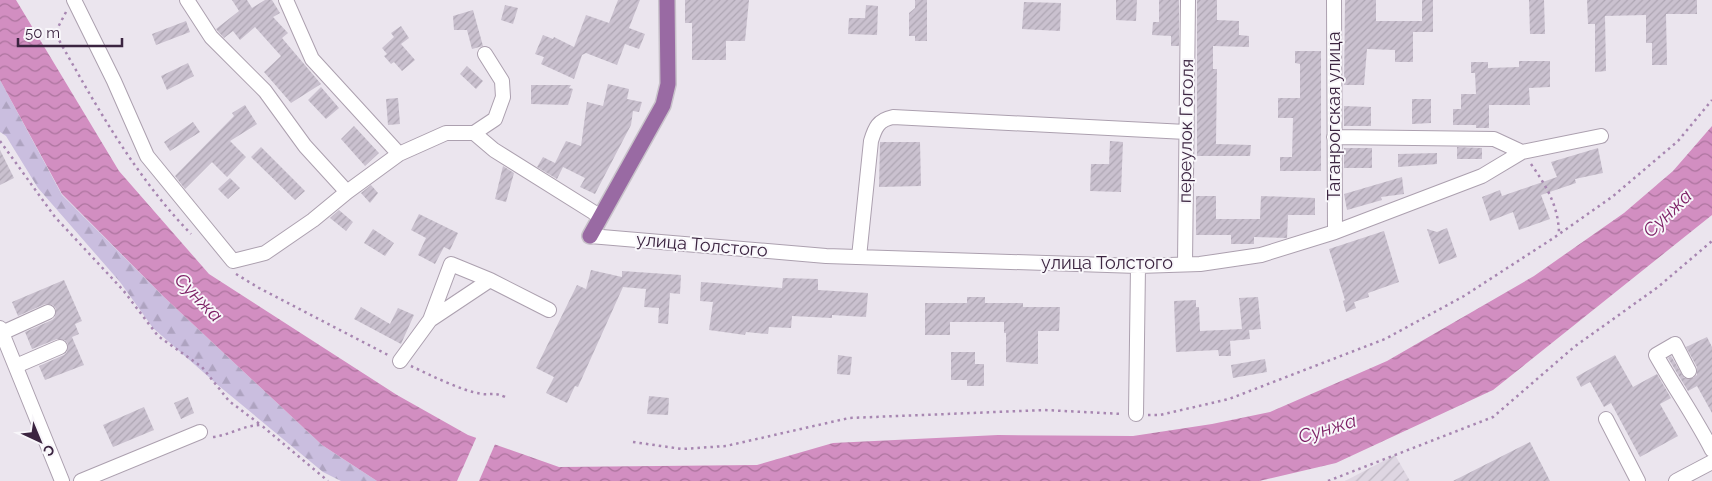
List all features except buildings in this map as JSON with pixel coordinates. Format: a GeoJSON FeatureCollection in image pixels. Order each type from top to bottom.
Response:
{"type":"FeatureCollection","features":[{"type":"Feature","properties":{"kind":"main road"},"geometry":{"type":"LineString","coordinates":[[590,236],[663,105],[668,84],[667,0]]}},
{"type":"Feature","properties":{"kind":"street"},"geometry":{"type":"LineString","coordinates":[[188,0],[211,37],[265,91],[305,146],[346,192]]}},
{"type":"Feature","properties":{"kind":"street"},"geometry":{"type":"LineString","coordinates":[[286,0],[312,59],[399,154]]}},
{"type":"Feature","properties":{"kind":"street","name":"переулок Гоголя"},"geometry":{"type":"LineString","coordinates":[[1185,263],[1188,0]]}},
{"type":"Feature","properties":{"kind":"street","name":"Таганрогская улица"},"geometry":{"type":"LineString","coordinates":[[1334,0],[1335,232]]}},
{"type":"Feature","properties":{"kind":"street"},"geometry":{"type":"LineString","coordinates":[[71,4],[114,81],[146,156],[233,260],[264,253],[314,220],[346,192],[399,154],[446,133],[474,133],[495,119],[503,98],[502,81],[485,54]]}},
{"type":"Feature","properties":{"kind":"street"},"geometry":{"type":"LineString","coordinates":[[860,257],[871,141],[875,127],[884,119],[1186,132]]}},
{"type":"Feature","properties":{"kind":"street"},"geometry":{"type":"LineString","coordinates":[[474,133],[494,150],[601,217]]}},
{"type":"Feature","properties":{"kind":"street","name":"улица Толстого"},"geometry":{"type":"LineString","coordinates":[[590,236],[860,257],[1138,266],[1200,264],[1261,255],[1335,232],[1482,176],[1522,152],[1602,136]]}},
{"type":"Feature","properties":{"kind":"street"},"geometry":{"type":"LineString","coordinates":[[1334,137],[1494,139],[1522,152]]}},
{"type":"Feature","properties":{"kind":"street"},"geometry":{"type":"LineString","coordinates":[[400,361],[430,320],[451,264],[490,280],[549,310]]}},
{"type":"Feature","properties":{"kind":"street"},"geometry":{"type":"LineString","coordinates":[[1136,414],[1138,266]]}},
{"type":"Feature","properties":{"kind":"street"},"geometry":{"type":"LineString","coordinates":[[430,320],[490,280]]}},
{"type":"Feature","properties":{"kind":"street"},"geometry":{"type":"LineString","coordinates":[[48,312],[1,330],[62,481]]}},
{"type":"Feature","properties":{"kind":"street"},"geometry":{"type":"LineString","coordinates":[[1689,371],[1675,344],[1656,354],[1712,450]]}},
{"type":"Feature","properties":{"kind":"street"},"geometry":{"type":"LineString","coordinates":[[16,366],[60,347]]}},
{"type":"Feature","properties":{"kind":"street"},"geometry":{"type":"LineString","coordinates":[[1606,419],[1638,481]]}},
{"type":"Feature","properties":{"kind":"street"},"geometry":{"type":"LineString","coordinates":[[81,481],[200,432]]}},
{"type":"Feature","properties":{"kind":"street"},"geometry":{"type":"LineString","coordinates":[[1676,481],[1712,462]]}},
{"type":"Feature","properties":{"kind":"path"},"geometry":{"type":"LineString","coordinates":[[71,4],[55,33],[106,123],[141,176],[196,238]]}},
{"type":"Feature","properties":{"kind":"path"},"geometry":{"type":"LineString","coordinates":[[633,442],[682,449],[726,446],[849,418],[1045,410],[1160,415],[1229,399],[1385,339],[1464,296],[1559,235],[1612,197],[1678,141],[1712,100]]}},
{"type":"Feature","properties":{"kind":"path"},"geometry":{"type":"LineString","coordinates":[[0,142],[56,217],[123,290],[158,336],[202,367],[230,401],[328,481]]}},
{"type":"Feature","properties":{"kind":"path"},"geometry":{"type":"LineString","coordinates":[[1522,152],[1544,182],[1559,216],[1559,235]]}},
{"type":"Feature","properties":{"kind":"path"},"geometry":{"type":"LineString","coordinates":[[1328,481],[1493,417],[1574,347],[1658,287],[1712,241]]}},
{"type":"Feature","properties":{"kind":"path"},"geometry":{"type":"LineString","coordinates":[[230,270],[259,288],[400,361],[437,378],[483,394],[495,392],[506,397]]}},
{"type":"Feature","properties":{"kind":"path"},"geometry":{"type":"LineString","coordinates":[[200,432],[203,438],[228,435],[251,425],[261,425]]}},
{"type":"Feature","properties":{"kind":"shaded area"},"geometry":{"type":"Polygon","coordinates":[[[1395,455],[1410,481],[1345,481],[1395,455]]]}},
{"type":"Feature","properties":{"kind":"green space"},"geometry":{"type":"Polygon","coordinates":[[[0,80],[62,195],[164,297],[322,445],[377,481],[341,481],[323,472],[219,386],[153,328],[120,282],[38,188],[6,136],[0,132],[0,80]]]}},
{"type":"Feature","properties":{"kind":"water","name":"Сунжа"},"geometry":{"type":"Polygon","coordinates":[[[0,0],[16,0],[119,171],[209,274],[397,395],[468,435],[559,467],[757,465],[833,443],[998,435],[1133,436],[1212,424],[1270,412],[1387,361],[1534,276],[1624,213],[1673,171],[1712,126],[1712,215],[1493,390],[1336,463],[1259,481],[377,481],[322,445],[164,297],[62,194],[0,80],[0,0]]]}},
{"type":"Feature","properties":{"kind":"pier"},"geometry":{"type":"Polygon","coordinates":[[[477,436],[496,442],[479,481],[457,481],[477,436]]]}}]}
